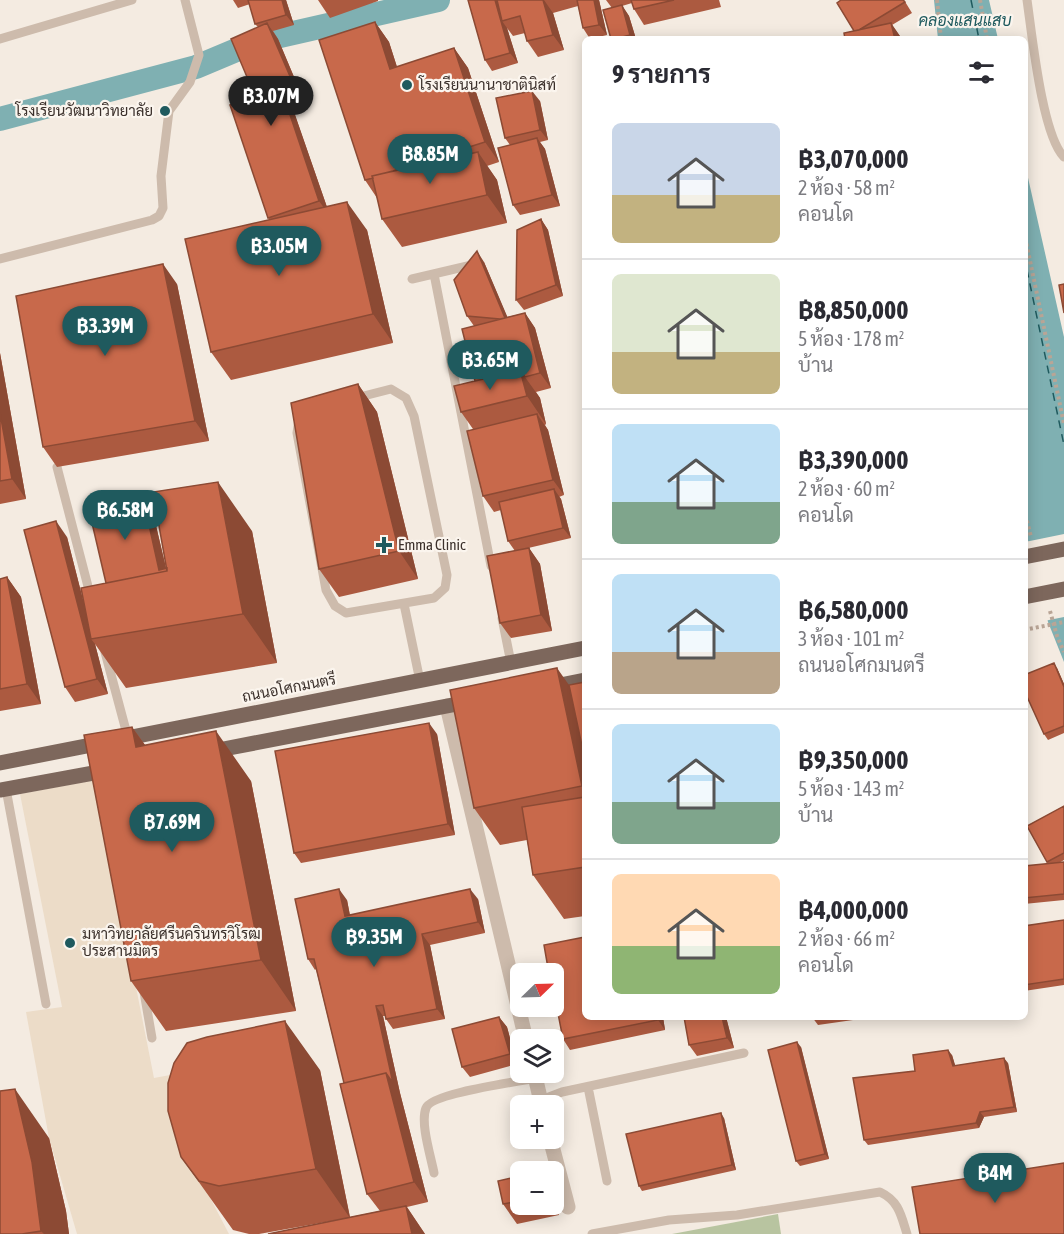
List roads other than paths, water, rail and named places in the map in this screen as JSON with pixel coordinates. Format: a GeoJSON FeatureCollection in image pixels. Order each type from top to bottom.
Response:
{"type":"FeatureCollection","features":[{"type":"Feature","properties":{"kind":"main road"},"geometry":{"type":"LineString","coordinates":[[1028,556],[1064,549]]}},
{"type":"Feature","properties":{"kind":"main road"},"geometry":{"type":"LineString","coordinates":[[1028,596],[1064,589]]}},
{"type":"Feature","properties":{"kind":"main road","name":"ถนนอโศกมนตรี"},"geometry":{"type":"LineString","coordinates":[[0,763],[582,649]]}},
{"type":"Feature","properties":{"kind":"main road"},"geometry":{"type":"LineString","coordinates":[[533,690],[582,681]]}},
{"type":"Feature","properties":{"kind":"main road"},"geometry":{"type":"LineString","coordinates":[[194,754],[488,699]]}},
{"type":"Feature","properties":{"kind":"main road"},"geometry":{"type":"LineString","coordinates":[[3,790],[106,776],[127,767]]}},
{"type":"Feature","properties":{"kind":"street"},"geometry":{"type":"LineString","coordinates":[[447,706],[523,1029]]}},
{"type":"Feature","properties":{"kind":"street"},"geometry":{"type":"LineString","coordinates":[[553,1149],[568,1207]]}},
{"type":"Feature","properties":{"kind":"lane"},"geometry":{"type":"LineString","coordinates":[[0,39],[132,0]]}},
{"type":"Feature","properties":{"kind":"lane"},"geometry":{"type":"LineString","coordinates":[[0,259],[152,220],[159,216],[163,208],[161,176],[169,111],[190,82],[199,55],[185,0]]}},
{"type":"Feature","properties":{"kind":"lane"},"geometry":{"type":"LineString","coordinates":[[1027,0],[1044,108],[1052,136],[1064,157]]}},
{"type":"Feature","properties":{"kind":"lane"},"geometry":{"type":"LineString","coordinates":[[412,279],[484,262]]}},
{"type":"Feature","properties":{"kind":"lane"},"geometry":{"type":"LineString","coordinates":[[434,274],[493,574]]}},
{"type":"Feature","properties":{"kind":"lane"},"geometry":{"type":"LineString","coordinates":[[391,389],[406,398],[414,416],[447,575],[445,588],[434,598],[404,604],[346,613],[335,606],[326,590],[297,433],[299,419],[309,410],[391,389]]}},
{"type":"Feature","properties":{"kind":"lane"},"geometry":{"type":"LineString","coordinates":[[57,467],[92,603]]}},
{"type":"Feature","properties":{"kind":"lane"},"geometry":{"type":"LineString","coordinates":[[404,604],[420,681]]}},
{"type":"Feature","properties":{"kind":"lane"},"geometry":{"type":"LineString","coordinates":[[500,609],[511,663]]}},
{"type":"Feature","properties":{"kind":"lane"},"geometry":{"type":"LineString","coordinates":[[101,637],[128,738]]}},
{"type":"Feature","properties":{"kind":"lane"},"geometry":{"type":"LineString","coordinates":[[3,790],[46,1004]]}},
{"type":"Feature","properties":{"kind":"lane"},"geometry":{"type":"LineString","coordinates":[[142,980],[152,1038]]}},
{"type":"Feature","properties":{"kind":"lane"},"geometry":{"type":"LineString","coordinates":[[556,1095],[744,1053]]}},
{"type":"Feature","properties":{"kind":"lane"},"geometry":{"type":"LineString","coordinates":[[434,1173],[425,1124],[426,1107],[430,1102],[448,1095],[510,1081]]}},
{"type":"Feature","properties":{"kind":"lane"},"geometry":{"type":"LineString","coordinates":[[588,1088],[607,1181]]}},
{"type":"Feature","properties":{"kind":"lane"},"geometry":{"type":"LineString","coordinates":[[592,1234],[669,1220],[737,1215],[880,1192],[891,1198],[899,1209],[907,1234]]}},
{"type":"Feature","properties":{"kind":"water","name":"คลองแสนแสบ"},"geometry":{"type":"Polygon","coordinates":[[[934,0],[989,0],[997,36],[938,36],[934,0]]]}},
{"type":"Feature","properties":{"kind":"water"},"geometry":{"type":"Polygon","coordinates":[[[1028,178],[1064,337],[1064,662],[1048,622],[1028,540],[1028,178]]]}},
{"type":"Feature","properties":{"kind":"waterway"},"geometry":{"type":"LineString","coordinates":[[0,119],[196,67],[258,41],[438,0]]}},
{"type":"Feature","properties":{"kind":"place","name":"โรงเรียนนานาชาตินิสท์"},"geometry":{"type":"Point","coordinates":[407,85]}},
{"type":"Feature","properties":{"kind":"place","name":"โรงเรียนวัฒนาวิทยาลัย"},"geometry":{"type":"Point","coordinates":[165,111]}},
{"type":"Feature","properties":{"kind":"place","name":"Emma Clinic"},"geometry":{"type":"Point","coordinates":[384,545]}},
{"type":"Feature","properties":{"kind":"place","name":"มหาวิทยาลัยศรีนครินทรวิโรฒ ประสานมิตร"},"geometry":{"type":"Point","coordinates":[70,943]}}]}
